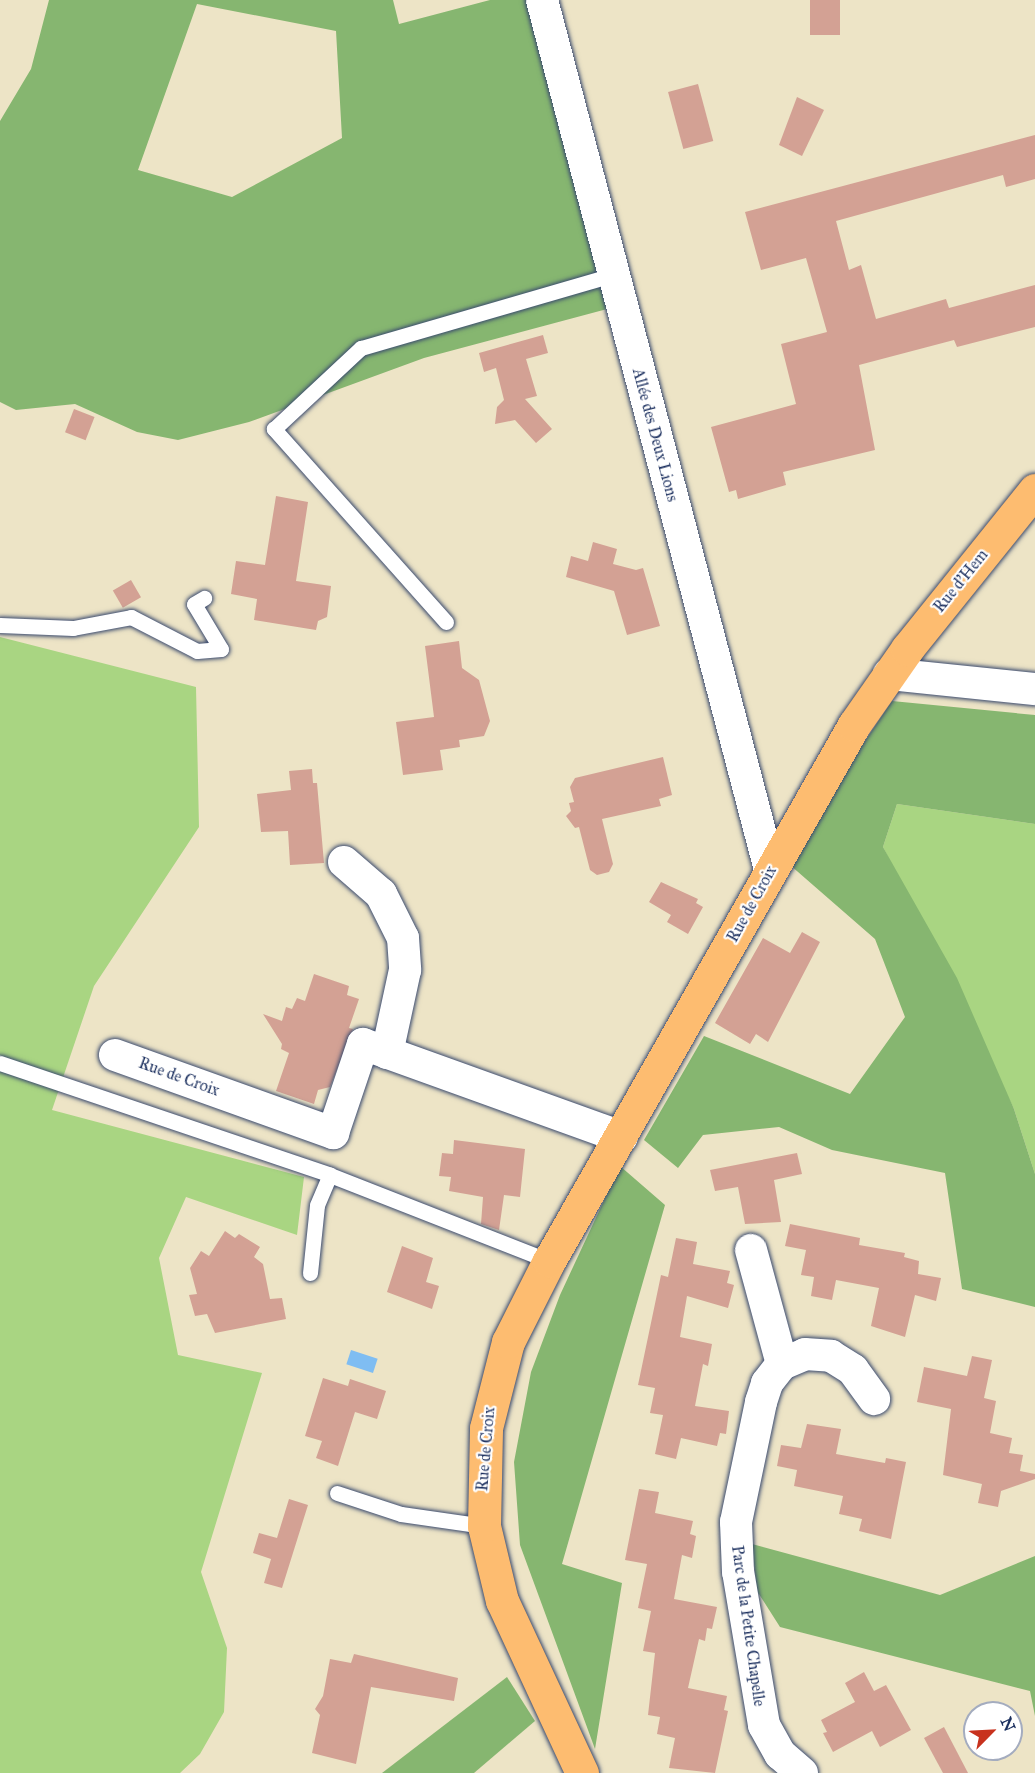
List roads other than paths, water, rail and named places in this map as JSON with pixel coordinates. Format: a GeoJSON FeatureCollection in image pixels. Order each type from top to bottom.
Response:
{"type":"FeatureCollection","features":[{"type":"Feature","properties":{"kind":"main road","name":"Rue d'Hem"},"geometry":{"type":"LineString","coordinates":[[889,675],[1035,490]]}},
{"type":"Feature","properties":{"kind":"main road","name":"Rue de Croix"},"geometry":{"type":"LineString","coordinates":[[582,1773],[502,1601],[483,1526],[483,1453],[495,1383],[508,1342],[549,1261],[622,1137],[770,870],[854,725],[889,675]]}},
{"type":"Feature","properties":{"kind":"street","name":"Allée des Deux Lions"},"geometry":{"type":"LineString","coordinates":[[542,0],[612,275],[770,870]]}},
{"type":"Feature","properties":{"kind":"street"},"geometry":{"type":"LineString","coordinates":[[889,675],[1035,689]]}},
{"type":"Feature","properties":{"kind":"street"},"geometry":{"type":"LineString","coordinates":[[344,862],[381,894],[403,938],[405,970],[387,1053]]}},
{"type":"Feature","properties":{"kind":"street","name":"Rue de Croix"},"geometry":{"type":"LineString","coordinates":[[115,1054],[333,1133],[363,1044],[622,1137]]}},
{"type":"Feature","properties":{"kind":"street"},"geometry":{"type":"LineString","coordinates":[[751,1250],[782,1364],[805,1354],[831,1356],[853,1370],[874,1399]]}},
{"type":"Feature","properties":{"kind":"street","name":"Parc de la Petite Chapelle"},"geometry":{"type":"LineString","coordinates":[[782,1364],[767,1383],[761,1402],[736,1522],[735,1552],[764,1725],[780,1754],[802,1773]]}},
{"type":"Feature","properties":{"kind":"lane"},"geometry":{"type":"LineString","coordinates":[[446,622],[274,429],[361,348],[612,275]]}},
{"type":"Feature","properties":{"kind":"lane"},"geometry":{"type":"LineString","coordinates":[[0,624],[73,628],[131,617],[197,651],[221,648],[194,604],[204,598]]}},
{"type":"Feature","properties":{"kind":"lane"},"geometry":{"type":"LineString","coordinates":[[0,1063],[330,1175],[549,1261]]}},
{"type":"Feature","properties":{"kind":"lane"},"geometry":{"type":"LineString","coordinates":[[310,1273],[317,1204],[330,1175]]}},
{"type":"Feature","properties":{"kind":"lane"},"geometry":{"type":"LineString","coordinates":[[338,1494],[401,1514],[483,1526]]}},
{"type":"Feature","properties":{"kind":"water"},"geometry":{"type":"Polygon","coordinates":[[[351,1350],[378,1359],[373,1373],[346,1364],[351,1350]]]}}]}
